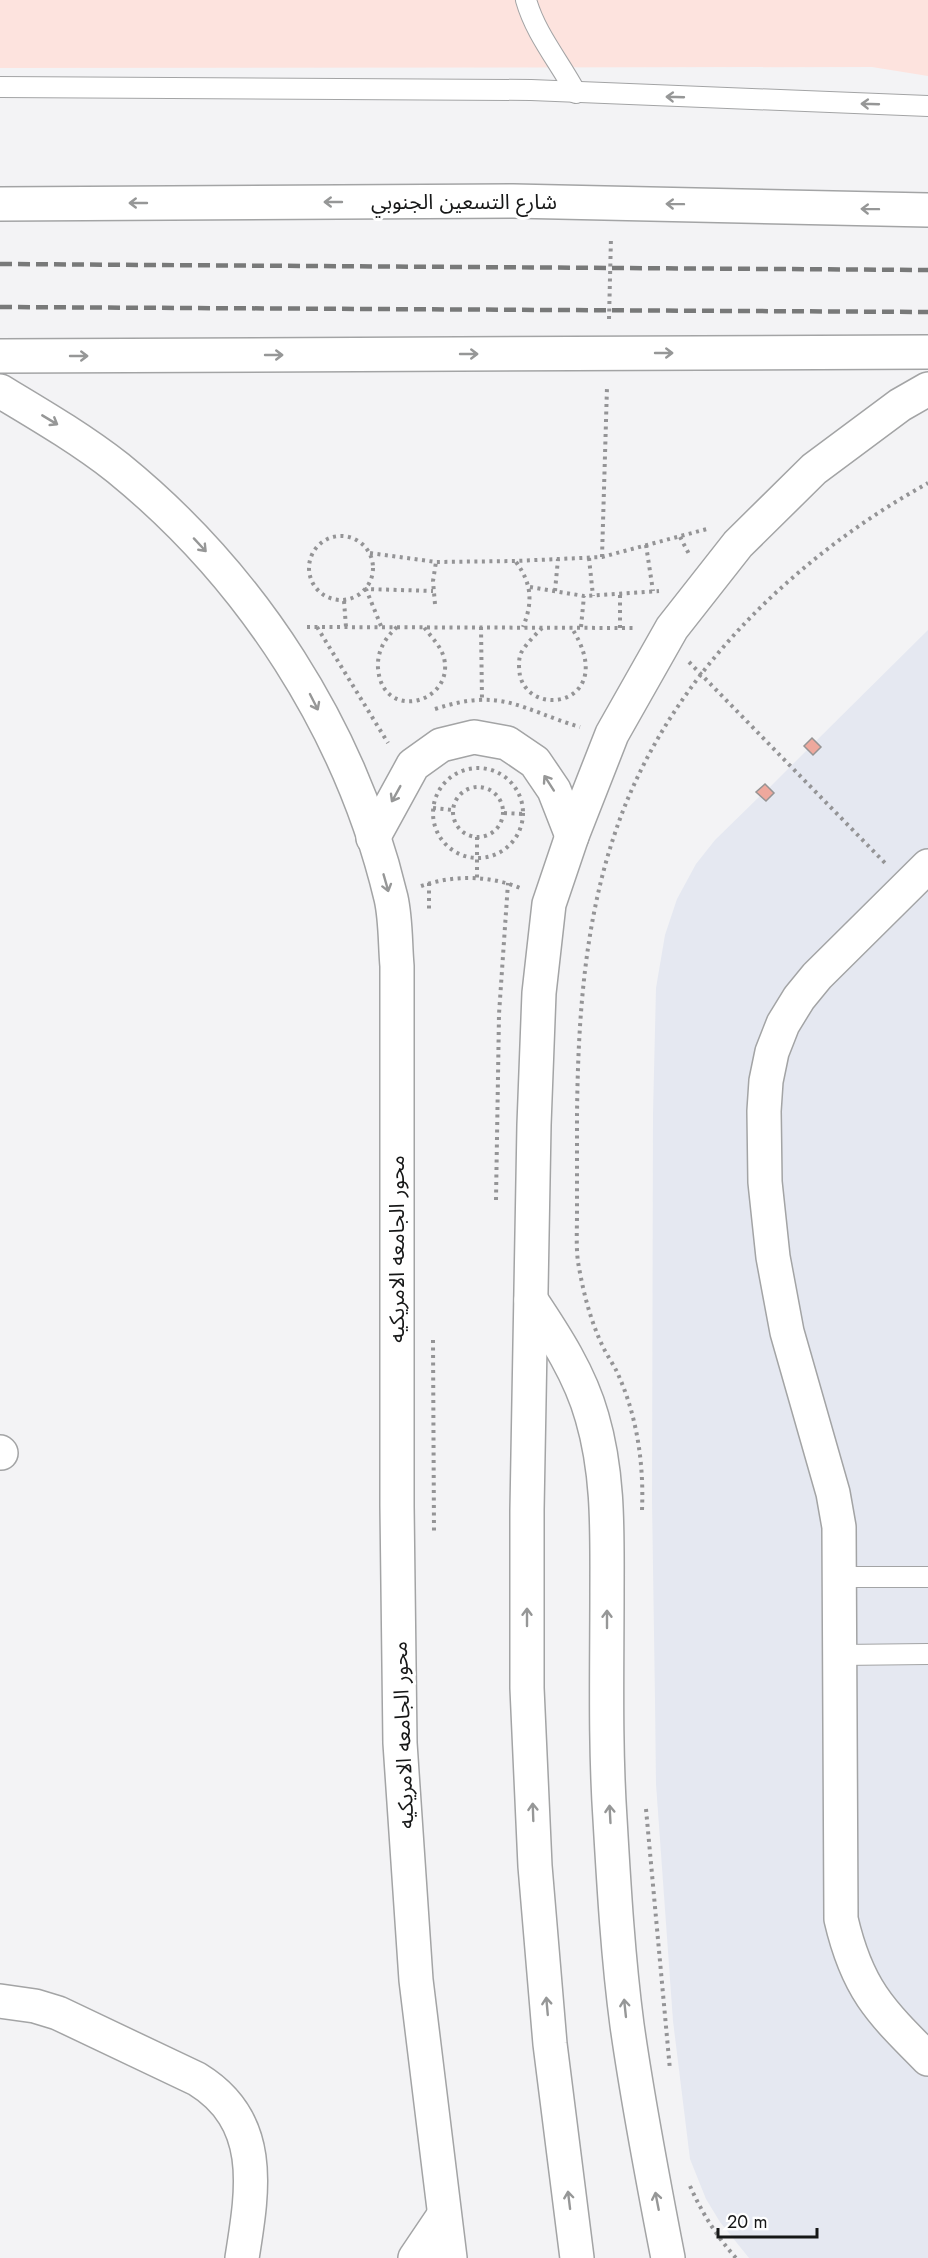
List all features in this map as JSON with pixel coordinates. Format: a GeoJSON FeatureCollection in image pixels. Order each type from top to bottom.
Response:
{"type":"FeatureCollection","features":[{"type":"Feature","properties":{"kind":"main road","name":"شارع التسعين الجنوبي"},"geometry":{"type":"LineString","coordinates":[[0,204],[513,201],[928,210]]}},
{"type":"Feature","properties":{"kind":"main road"},"geometry":{"type":"LineString","coordinates":[[0,356],[928,352]]}},
{"type":"Feature","properties":{"kind":"main road"},"geometry":{"type":"LineString","coordinates":[[577,2258],[550,2044],[534,1855],[527,1676],[527,1510],[539,993],[549,904],[572,836],[612,734],[666,638],[738,544],[814,469],[900,405],[928,389]]}},
{"type":"Feature","properties":{"kind":"main road","name":"محور الجامعه الامريكيه"},"geometry":{"type":"LineString","coordinates":[[0,391],[57,424],[108,461],[172,516],[222,569],[268,627],[310,693],[346,764],[373,838],[391,900],[397,966],[397,1506],[400,1743],[416,1980],[450,2258]]}},
{"type":"Feature","properties":{"kind":"main road"},"geometry":{"type":"LineString","coordinates":[[373,838],[413,765],[441,745],[474,737],[507,743],[535,762],[554,790],[572,836]]}},
{"type":"Feature","properties":{"kind":"main road"},"geometry":{"type":"LineString","coordinates":[[918,877],[818,976],[799,998],[783,1024],[772,1052],[766,1081],[764,1112],[765,1182],[773,1257],[787,1332],[837,1510],[840,1577],[841,1919],[848,1951],[861,1981],[879,2008],[928,2059]]}},
{"type":"Feature","properties":{"kind":"main road"},"geometry":{"type":"LineString","coordinates":[[531,1300],[575,1373],[592,1416],[603,1461],[608,1506],[609,1813],[616,1919],[627,2024],[643,2129],[670,2250]]}},
{"type":"Feature","properties":{"kind":"main road"},"geometry":{"type":"LineString","coordinates":[[0,2001],[35,2006],[58,2013],[196,2079],[214,2090],[229,2105],[240,2123],[247,2143],[250,2163],[247,2225],[242,2258]]}},
{"type":"Feature","properties":{"kind":"main road"},"geometry":{"type":"LineString","coordinates":[[415,2258],[444,2215]]}},
{"type":"Feature","properties":{"kind":"lane"},"geometry":{"type":"LineString","coordinates":[[526,0],[531,17],[544,43],[562,67],[576,93]]}},
{"type":"Feature","properties":{"kind":"lane"},"geometry":{"type":"LineString","coordinates":[[0,87],[519,90],[928,106]]}},
{"type":"Feature","properties":{"kind":"lane"},"geometry":{"type":"LineString","coordinates":[[840,1577],[928,1577]]}},
{"type":"Feature","properties":{"kind":"lane"},"geometry":{"type":"LineString","coordinates":[[840,1655],[928,1654]]}},
{"type":"Feature","properties":{"kind":"path"},"geometry":{"type":"LineString","coordinates":[[642,1512],[640,1454],[635,1427],[617,1373],[592,1320],[577,1257],[580,1020],[588,946],[614,836],[647,758],[671,714],[700,674],[774,595],[817,558],[863,524],[928,483]]}},
{"type":"Feature","properties":{"kind":"path"},"geometry":{"type":"LineString","coordinates":[[370,553],[436,562],[589,558],[602,557],[717,527]]}},
{"type":"Feature","properties":{"kind":"path"},"geometry":{"type":"LineString","coordinates":[[338,537],[350,538],[361,544],[370,553],[373,565],[372,577],[366,589],[356,597],[344,601],[332,599],[321,593],[312,584],[309,572],[310,559],[316,548],[325,540],[338,537]]}},
{"type":"Feature","properties":{"kind":"path"},"geometry":{"type":"LineString","coordinates":[[680,537],[693,562]]}},
{"type":"Feature","properties":{"kind":"path"},"geometry":{"type":"LineString","coordinates":[[646,545],[653,591]]}},
{"type":"Feature","properties":{"kind":"path"},"geometry":{"type":"LineString","coordinates":[[589,558],[593,596]]}},
{"type":"Feature","properties":{"kind":"path"},"geometry":{"type":"LineString","coordinates":[[555,591],[558,559]]}},
{"type":"Feature","properties":{"kind":"path"},"geometry":{"type":"LineString","coordinates":[[515,561],[530,587],[531,601],[523,627]]}},
{"type":"Feature","properties":{"kind":"path"},"geometry":{"type":"LineString","coordinates":[[435,604],[432,591],[436,562]]}},
{"type":"Feature","properties":{"kind":"path"},"geometry":{"type":"LineString","coordinates":[[530,587],[584,596],[669,590]]}},
{"type":"Feature","properties":{"kind":"path"},"geometry":{"type":"LineString","coordinates":[[366,589],[432,591]]}},
{"type":"Feature","properties":{"kind":"path"},"geometry":{"type":"LineString","coordinates":[[366,589],[382,627]]}},
{"type":"Feature","properties":{"kind":"path"},"geometry":{"type":"LineString","coordinates":[[620,593],[620,628]]}},
{"type":"Feature","properties":{"kind":"path"},"geometry":{"type":"LineString","coordinates":[[582,627],[584,596]]}},
{"type":"Feature","properties":{"kind":"path"},"geometry":{"type":"LineString","coordinates":[[344,601],[346,627]]}},
{"type":"Feature","properties":{"kind":"path"},"geometry":{"type":"LineString","coordinates":[[268,627],[636,628],[631,638]]}},
{"type":"Feature","properties":{"kind":"path"},"geometry":{"type":"LineString","coordinates":[[317,627],[388,744],[396,737]]}},
{"type":"Feature","properties":{"kind":"path"},"geometry":{"type":"LineString","coordinates":[[398,627],[384,643],[378,666],[384,688],[392,697],[410,702],[418,701],[434,693],[444,677],[446,667],[439,646],[423,627]]}},
{"type":"Feature","properties":{"kind":"path"},"geometry":{"type":"LineString","coordinates":[[481,627],[482,699]]}},
{"type":"Feature","properties":{"kind":"path"},"geometry":{"type":"LineString","coordinates":[[543,627],[521,653],[519,666],[521,679],[528,690],[539,698],[552,700],[566,698],[577,691],[584,680],[587,667],[585,654],[582,643],[571,627]]}},
{"type":"Feature","properties":{"kind":"path"},"geometry":{"type":"LineString","coordinates":[[666,638],[700,674],[918,877]]}},
{"type":"Feature","properties":{"kind":"path"},"geometry":{"type":"LineString","coordinates":[[433,710],[457,702],[482,699],[507,701],[531,708],[580,728],[586,718]]}},
{"type":"Feature","properties":{"kind":"path"},"geometry":{"type":"LineString","coordinates":[[481,767],[507,777],[517,788],[524,814],[518,834],[505,851],[492,857],[477,859],[465,857],[444,843],[435,826],[432,808],[436,794],[444,783],[455,774],[481,767]]}},
{"type":"Feature","properties":{"kind":"path"},"geometry":{"type":"LineString","coordinates":[[480,786],[489,788],[497,794],[504,813],[501,823],[495,830],[487,836],[477,837],[467,835],[459,829],[452,810],[461,792],[470,787],[480,786]]}},
{"type":"Feature","properties":{"kind":"path"},"geometry":{"type":"LineString","coordinates":[[432,808],[452,810]]}},
{"type":"Feature","properties":{"kind":"path"},"geometry":{"type":"LineString","coordinates":[[504,813],[524,814]]}},
{"type":"Feature","properties":{"kind":"path"},"geometry":{"type":"LineString","coordinates":[[477,837],[477,878]]}},
{"type":"Feature","properties":{"kind":"path"},"geometry":{"type":"LineString","coordinates":[[391,900],[429,883],[477,878],[508,883],[549,904]]}},
{"type":"Feature","properties":{"kind":"path"},"geometry":{"type":"LineString","coordinates":[[429,883],[429,919]]}},
{"type":"Feature","properties":{"kind":"path"},"geometry":{"type":"LineString","coordinates":[[433,1335],[434,1537]]}},
{"type":"Feature","properties":{"kind":"path"},"geometry":{"type":"LineString","coordinates":[[646,1806],[671,2081]]}},
{"type":"Feature","properties":{"kind":"path"},"geometry":{"type":"LineString","coordinates":[[686,2176],[705,2216],[736,2258]]}},
{"type":"Feature","properties":{"kind":"shaded area"},"geometry":{"type":"Polygon","coordinates":[[[0,0],[928,0],[928,76],[872,67],[0,68],[0,0]]]}},
{"type":"Feature","properties":{"kind":"shaded area"},"geometry":{"type":"Polygon","coordinates":[[[928,630],[928,2258],[749,2258],[720,2222],[706,2199],[690,2159],[673,2021],[656,1784],[652,1501],[653,1114],[656,988],[665,935],[677,899],[696,864],[715,840],[760,796],[756,792],[765,784],[769,788],[807,750],[804,746],[812,738],[816,741],[928,630]]]}},
{"type":"Feature","properties":{"kind":"building"},"geometry":{"type":"Polygon","coordinates":[[[812,738],[821,747],[813,755],[804,746],[812,738]]]}},
{"type":"Feature","properties":{"kind":"building"},"geometry":{"type":"Polygon","coordinates":[[[765,784],[774,793],[766,801],[756,792],[765,784]]]}},
{"type":"Feature","properties":{"kind":"railway"},"geometry":{"type":"LineString","coordinates":[[0,264],[928,270]]}},
{"type":"Feature","properties":{"kind":"railway"},"geometry":{"type":"LineString","coordinates":[[0,307],[928,312]]}}]}
